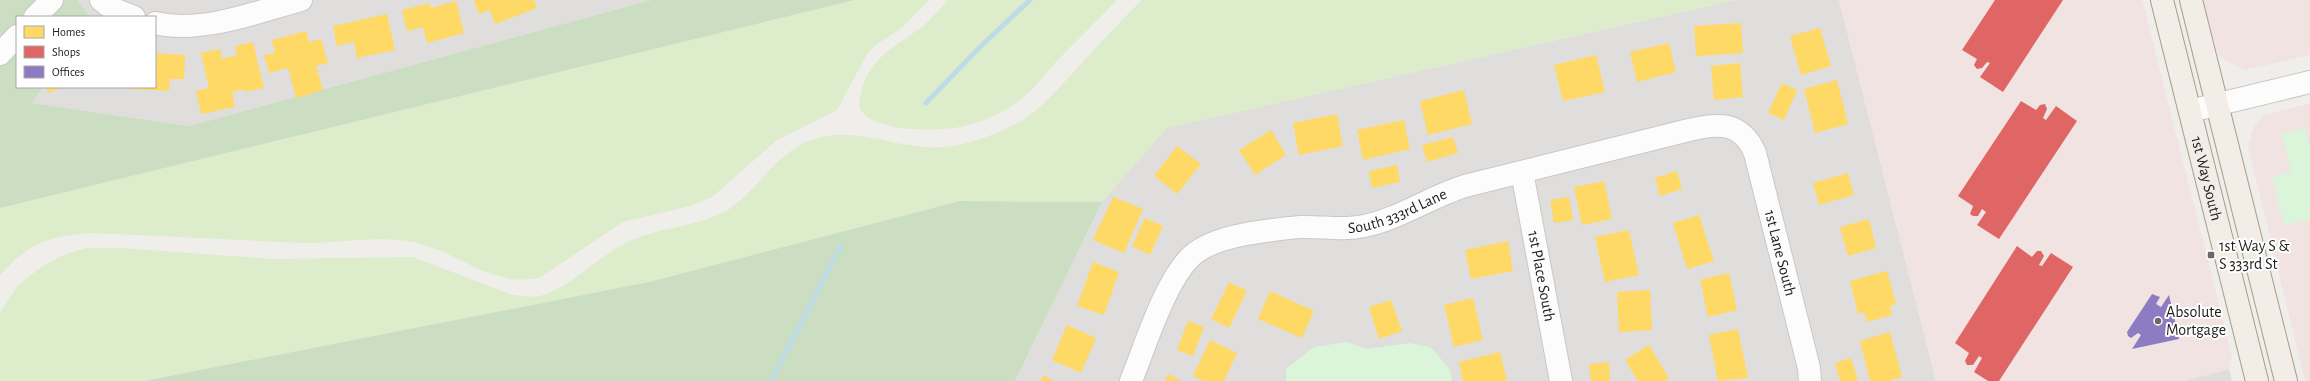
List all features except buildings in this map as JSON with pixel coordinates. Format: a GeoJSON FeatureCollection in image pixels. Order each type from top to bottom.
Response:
{"type":"FeatureCollection","features":[{"type":"Feature","properties":{"kind":"main road","name":"1st Way South"},"geometry":{"type":"LineString","coordinates":[[2162,0],[2257,381]]}},
{"type":"Feature","properties":{"kind":"main road","name":"1st Way South"},"geometry":{"type":"LineString","coordinates":[[2191,0],[2286,381]]}},
{"type":"Feature","properties":{"kind":"street"},"geometry":{"type":"LineString","coordinates":[[37,16],[52,0]]}},
{"type":"Feature","properties":{"kind":"street"},"geometry":{"type":"LineString","coordinates":[[101,0],[111,8],[131,16]]}},
{"type":"Feature","properties":{"kind":"street"},"geometry":{"type":"LineString","coordinates":[[156,23],[169,26],[196,25],[236,18],[301,0]]}},
{"type":"Feature","properties":{"kind":"street"},"geometry":{"type":"LineString","coordinates":[[0,54],[16,37]]}},
{"type":"Feature","properties":{"kind":"street"},"geometry":{"type":"LineString","coordinates":[[2190,111],[2310,82]]}},
{"type":"Feature","properties":{"kind":"street","name":"South 333rd Lane"},"geometry":{"type":"LineString","coordinates":[[1131,381],[1175,275],[1185,261],[1198,250],[1212,243],[1257,233],[1319,226],[1353,228],[1364,226],[1384,220],[1448,192],[1522,172],[1703,127],[1726,126],[1739,130]]}},
{"type":"Feature","properties":{"kind":"street","name":"1st Lane South"},"geometry":{"type":"LineString","coordinates":[[1739,130],[1750,142],[1755,153],[1809,368],[1810,381]]}},
{"type":"Feature","properties":{"kind":"street","name":"1st Place South"},"geometry":{"type":"LineString","coordinates":[[1522,172],[1561,381]]}},
{"type":"Feature","properties":{"kind":"shaded area"},"geometry":{"type":"Polygon","coordinates":[[[77,0],[651,0],[189,126],[32,103],[42,88],[156,88],[156,16],[90,16],[77,0]]]}},
{"type":"Feature","properties":{"kind":"shaded area"},"geometry":{"type":"Polygon","coordinates":[[[1735,0],[1839,0],[1936,381],[1015,381],[1102,202],[1166,128],[1735,0]]]}},
{"type":"Feature","properties":{"kind":"shaded area"},"geometry":{"type":"Polygon","coordinates":[[[1839,0],[2142,0],[2232,356],[2229,369],[2184,381],[1936,381],[1839,0]]]}},
{"type":"Feature","properties":{"kind":"shaded area"},"geometry":{"type":"Polygon","coordinates":[[[2203,0],[2310,0],[2310,55],[2245,70],[2227,61],[2218,55],[2203,0]]]}},
{"type":"Feature","properties":{"kind":"shaded area"},"geometry":{"type":"Polygon","coordinates":[[[2310,103],[2310,381],[2305,381],[2248,146],[2254,126],[2264,115],[2310,103]]]}},
{"type":"Feature","properties":{"kind":"shaded area"},"geometry":{"type":"Polygon","coordinates":[[[2229,369],[2232,381],[2184,381],[2229,369]]]}},
{"type":"Feature","properties":{"kind":"green space"},"geometry":{"type":"Polygon","coordinates":[[[0,0],[77,0],[90,16],[16,16],[16,88],[42,88],[32,103],[189,126],[651,0],[855,0],[0,208],[0,0]]]}},
{"type":"Feature","properties":{"kind":"green space"},"geometry":{"type":"Polygon","coordinates":[[[855,0],[929,0],[903,27],[877,44],[867,54],[837,110],[776,141],[712,197],[690,206],[623,222],[541,277],[523,280],[491,274],[429,246],[400,240],[376,239],[306,243],[88,233],[74,234],[39,244],[9,265],[0,276],[0,208],[855,0]]]}},
{"type":"Feature","properties":{"kind":"green space"},"geometry":{"type":"Polygon","coordinates":[[[948,0],[1117,0],[1053,65],[1028,93],[1005,110],[985,120],[958,127],[930,130],[898,127],[872,120],[863,113],[859,103],[865,80],[871,69],[885,53],[923,26],[948,0]]]}},
{"type":"Feature","properties":{"kind":"green space"},"geometry":{"type":"Polygon","coordinates":[[[1142,0],[1735,0],[1167,128],[1102,202],[960,201],[649,282],[144,381],[0,381],[0,313],[18,285],[44,265],[63,255],[86,248],[122,248],[272,259],[413,257],[510,294],[531,297],[539,296],[565,284],[614,250],[636,238],[701,221],[726,211],[747,194],[776,163],[798,146],[811,140],[825,136],[853,135],[924,147],[948,147],[983,138],[1016,124],[1045,102],[1142,0]]]}},
{"type":"Feature","properties":{"kind":"green space"},"geometry":{"type":"Polygon","coordinates":[[[2305,128],[2310,146],[2310,219],[2284,225],[2272,177],[2291,172],[2282,134],[2305,128]]]}},
{"type":"Feature","properties":{"kind":"green space"},"geometry":{"type":"Polygon","coordinates":[[[960,201],[1102,202],[1015,381],[144,381],[649,282],[960,201]]]}},
{"type":"Feature","properties":{"kind":"green space"},"geometry":{"type":"Polygon","coordinates":[[[1347,342],[1367,349],[1410,343],[1432,348],[1450,370],[1452,381],[1286,381],[1286,369],[1314,347],[1347,342]]]}},
{"type":"Feature","properties":{"kind":"waterway"},"geometry":{"type":"LineString","coordinates":[[926,103],[981,46],[1030,0]]}},
{"type":"Feature","properties":{"kind":"waterway"},"geometry":{"type":"LineString","coordinates":[[771,381],[841,246]]}},
{"type":"Feature","properties":{"kind":"place","name":"1st Way S & S 333rd St"},"geometry":{"type":"Point","coordinates":[2211,255]}},
{"type":"Feature","properties":{"kind":"place","name":"Absolute Mortgage"},"geometry":{"type":"Point","coordinates":[2158,321]}}]}
